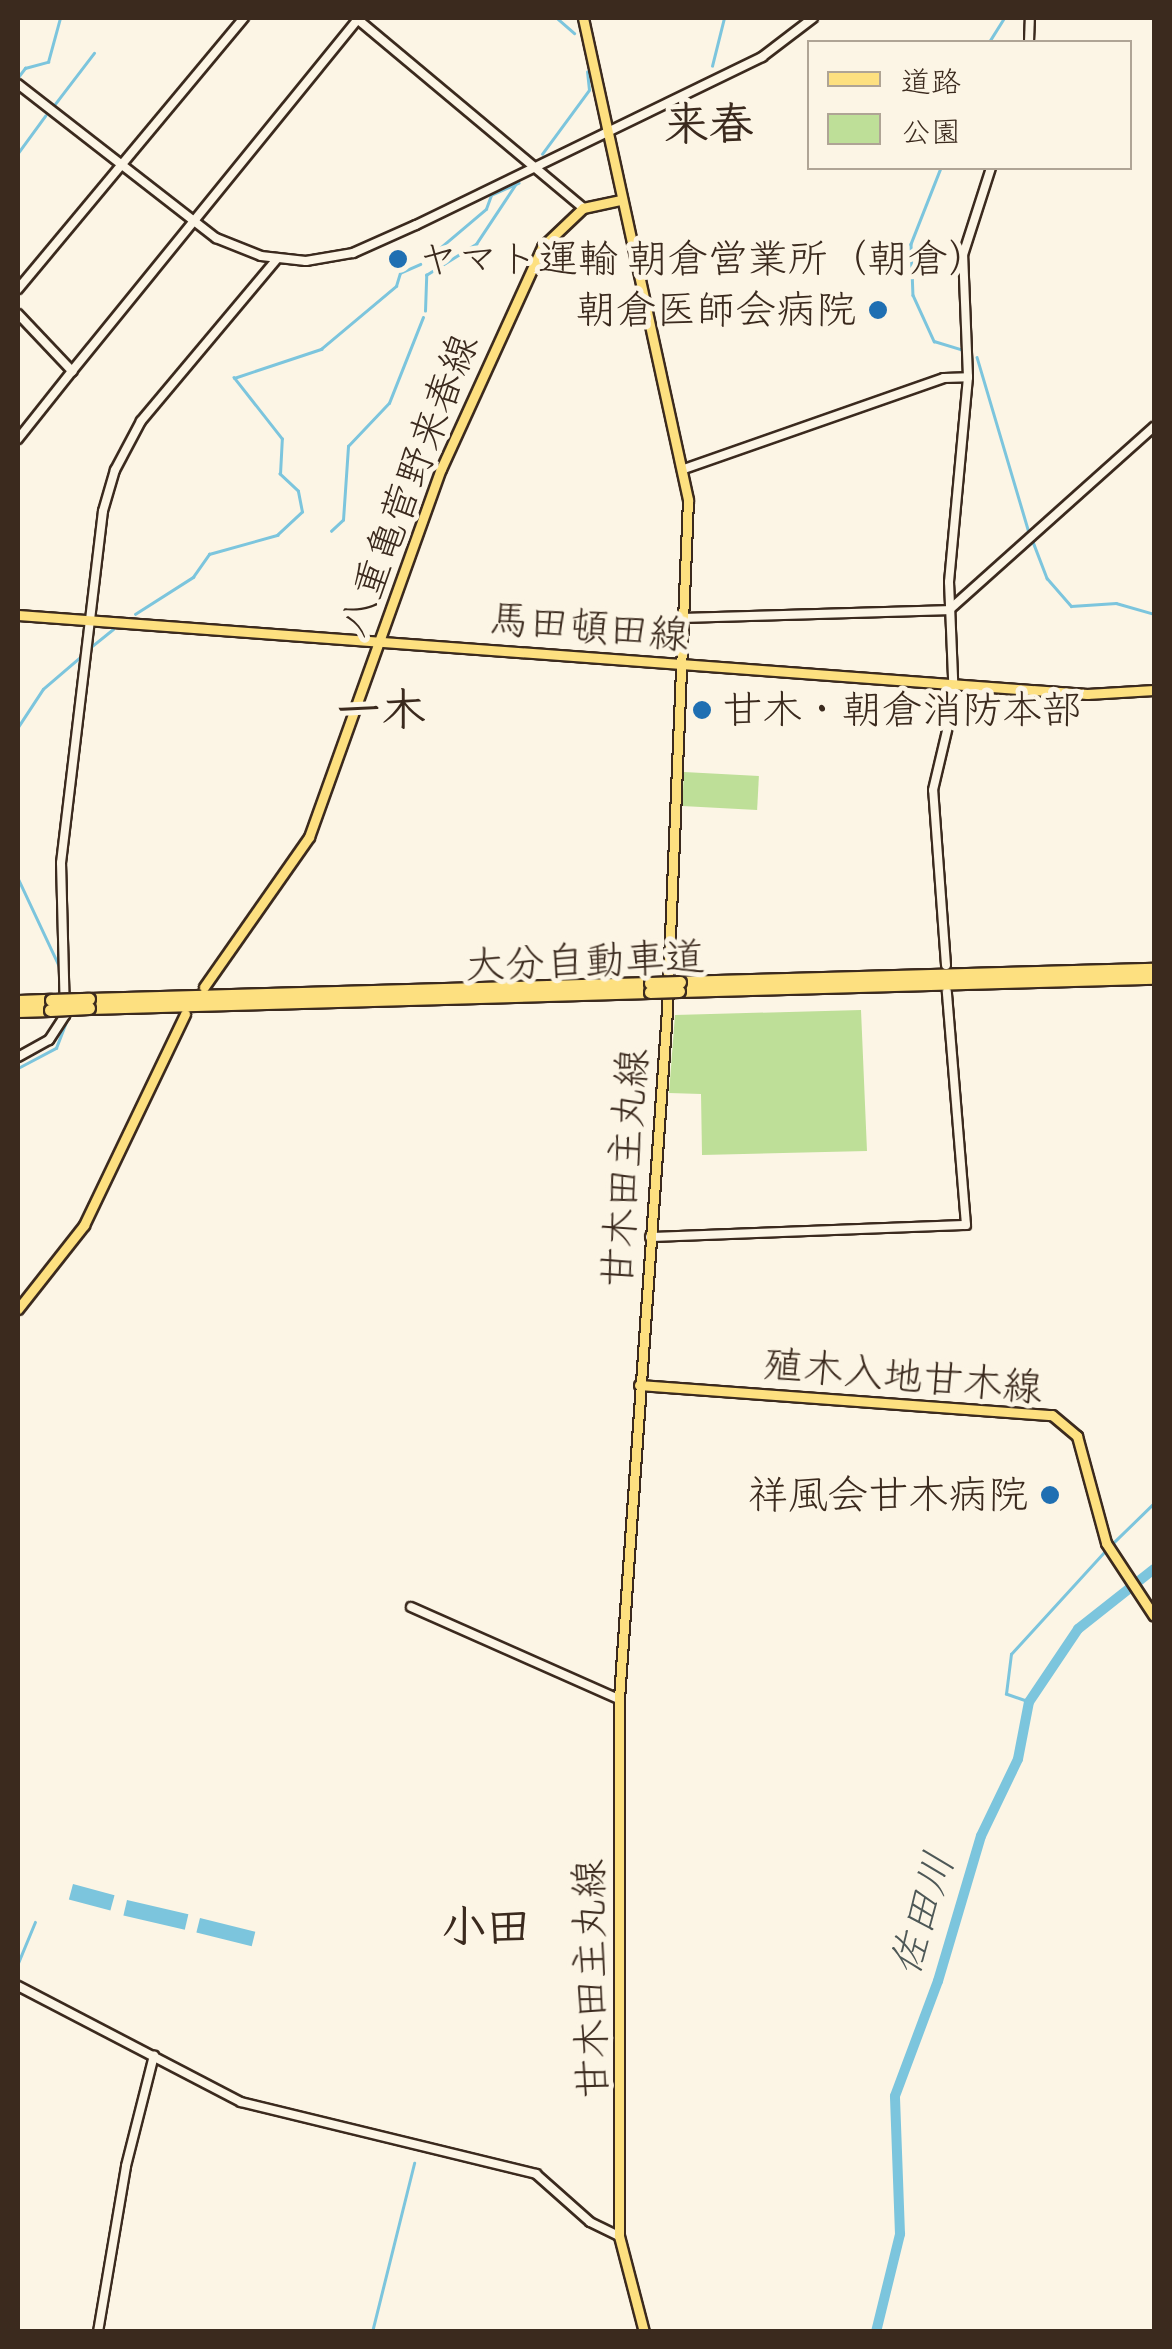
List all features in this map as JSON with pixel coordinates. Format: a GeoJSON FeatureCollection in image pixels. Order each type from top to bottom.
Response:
{"type":"FeatureCollection","features":[{"type":"Feature","properties":{"kind":"highway","name":"大分自動車道"},"geometry":{"type":"LineString","coordinates":[[18,1010],[50,1005],[1154,968]]}},
{"type":"Feature","properties":{"kind":"highway","name":"大分自動車道"},"geometry":{"type":"LineString","coordinates":[[679,986],[1154,978]]}},
{"type":"Feature","properties":{"kind":"highway","name":"大分自動車道"},"geometry":{"type":"LineString","coordinates":[[18,1001],[50,1005]]}},
{"type":"Feature","properties":{"kind":"main road","name":"甘木田主丸線"},"geometry":{"type":"LineString","coordinates":[[583,18],[684,469],[684,666],[619,1699],[619,2236],[644,2332]]}},
{"type":"Feature","properties":{"kind":"main road"},"geometry":{"type":"LineString","coordinates":[[583,208],[622,200]]}},
{"type":"Feature","properties":{"kind":"main road","name":"八重亀菅野来春線"},"geometry":{"type":"LineString","coordinates":[[204,987],[309,837],[378,641],[506,318],[542,248],[583,208]]}},
{"type":"Feature","properties":{"kind":"main road","name":"馬田頓田線"},"geometry":{"type":"LineString","coordinates":[[18,615],[1087,694],[1154,690]]}},
{"type":"Feature","properties":{"kind":"main road"},"geometry":{"type":"LineString","coordinates":[[18,1309],[84,1225],[185,1014]]}},
{"type":"Feature","properties":{"kind":"main road","name":"殖木入地甘木線"},"geometry":{"type":"LineString","coordinates":[[640,1384],[1052,1415],[1078,1436],[1117,1562],[1153,1614]]}},
{"type":"Feature","properties":{"kind":"street"},"geometry":{"type":"LineString","coordinates":[[18,289],[244,18]]}},
{"type":"Feature","properties":{"kind":"street"},"geometry":{"type":"LineString","coordinates":[[18,439],[357,18],[529,168],[583,208]]}},
{"type":"Feature","properties":{"kind":"street"},"geometry":{"type":"LineString","coordinates":[[18,84],[194,222],[234,247],[277,260],[353,253],[762,57],[813,18]]}},
{"type":"Feature","properties":{"kind":"street"},"geometry":{"type":"LineString","coordinates":[[946,965],[932,790],[954,682],[949,610],[968,377],[963,255],[990,170]]}},
{"type":"Feature","properties":{"kind":"street"},"geometry":{"type":"LineString","coordinates":[[18,1057],[49,1040],[66,1015],[61,863],[104,511],[122,453],[140,421],[277,260]]}},
{"type":"Feature","properties":{"kind":"street"},"geometry":{"type":"LineString","coordinates":[[18,314],[72,371]]}},
{"type":"Feature","properties":{"kind":"street"},"geometry":{"type":"LineString","coordinates":[[684,469],[944,378],[968,377]]}},
{"type":"Feature","properties":{"kind":"street"},"geometry":{"type":"LineString","coordinates":[[686,618],[949,610],[1154,427]]}},
{"type":"Feature","properties":{"kind":"street"},"geometry":{"type":"LineString","coordinates":[[650,1237],[966,1225],[947,992]]}},
{"type":"Feature","properties":{"kind":"street"},"geometry":{"type":"LineString","coordinates":[[412,1607],[619,1699]]}},
{"type":"Feature","properties":{"kind":"street"},"geometry":{"type":"LineString","coordinates":[[18,1986],[212,2089],[272,2112],[536,2174],[601,2230],[619,2236]]}},
{"type":"Feature","properties":{"kind":"street"},"geometry":{"type":"LineString","coordinates":[[98,2332],[126,2166],[154,2055]]}},
{"type":"Feature","properties":{"kind":"green space"},"geometry":{"type":"Polygon","coordinates":[[[684,772],[759,776],[757,810],[682,806],[684,772]]]}},
{"type":"Feature","properties":{"kind":"green space"},"geometry":{"type":"Polygon","coordinates":[[[861,1010],[867,1151],[702,1155],[701,1094],[669,1093],[675,1015],[861,1010]]]}},
{"type":"Feature","properties":{"kind":"water"},"geometry":{"type":"Polygon","coordinates":[[[73,1884],[115,1895],[110,1911],[69,1899],[73,1884]]]}},
{"type":"Feature","properties":{"kind":"water"},"geometry":{"type":"Polygon","coordinates":[[[127,1900],[188,1914],[185,1930],[123,1916],[127,1900]]]}},
{"type":"Feature","properties":{"kind":"water"},"geometry":{"type":"Polygon","coordinates":[[[200,1918],[255,1932],[252,1946],[196,1933],[200,1918]]]}},
{"type":"Feature","properties":{"kind":"waterway"},"geometry":{"type":"LineString","coordinates":[[19,76],[25,68],[48,62],[60,18]]}},
{"type":"Feature","properties":{"kind":"waterway"},"geometry":{"type":"LineString","coordinates":[[557,18],[574,33]]}},
{"type":"Feature","properties":{"kind":"waterway"},"geometry":{"type":"LineString","coordinates":[[712,66],[724,18]]}},
{"type":"Feature","properties":{"kind":"waterway"},"geometry":{"type":"LineString","coordinates":[[990,40],[1004,18]]}},
{"type":"Feature","properties":{"kind":"waterway"},"geometry":{"type":"LineString","coordinates":[[55,104],[94,53]]}},
{"type":"Feature","properties":{"kind":"waterway"},"geometry":{"type":"LineString","coordinates":[[542,154],[589,90],[587,72]]}},
{"type":"Feature","properties":{"kind":"waterway"},"geometry":{"type":"LineString","coordinates":[[18,153],[45,116]]}},
{"type":"Feature","properties":{"kind":"waterway"},"geometry":{"type":"LineString","coordinates":[[940,170],[911,244],[913,295],[934,341],[963,350]]}},
{"type":"Feature","properties":{"kind":"waterway"},"geometry":{"type":"LineString","coordinates":[[434,253],[486,209],[491,195],[518,183]]}},
{"type":"Feature","properties":{"kind":"waterway"},"geometry":{"type":"LineString","coordinates":[[425,311],[426,275],[476,244],[515,185]]}},
{"type":"Feature","properties":{"kind":"waterway"},"geometry":{"type":"LineString","coordinates":[[135,614],[193,577],[209,554],[277,535],[302,512],[298,491],[280,474],[282,439],[234,378],[321,349],[396,286],[400,273],[420,264]]}},
{"type":"Feature","properties":{"kind":"waterway"},"geometry":{"type":"LineString","coordinates":[[331,531],[343,520],[348,446],[389,403],[423,317]]}},
{"type":"Feature","properties":{"kind":"waterway"},"geometry":{"type":"LineString","coordinates":[[977,357],[1029,532]]}},
{"type":"Feature","properties":{"kind":"waterway"},"geometry":{"type":"LineString","coordinates":[[1032,539],[1047,578],[1071,606],[1116,603],[1154,614]]}},
{"type":"Feature","properties":{"kind":"waterway"},"geometry":{"type":"LineString","coordinates":[[91,647],[113,629]]}},
{"type":"Feature","properties":{"kind":"waterway"},"geometry":{"type":"LineString","coordinates":[[18,727],[43,689],[79,658]]}},
{"type":"Feature","properties":{"kind":"waterway"},"geometry":{"type":"LineString","coordinates":[[18,878],[61,970]]}},
{"type":"Feature","properties":{"kind":"waterway"},"geometry":{"type":"LineString","coordinates":[[18,1068],[56,1048],[70,1011]]}},
{"type":"Feature","properties":{"kind":"waterway"},"geometry":{"type":"LineString","coordinates":[[1112,1544],[1154,1503]]}},
{"type":"Feature","properties":{"kind":"waterway"},"geometry":{"type":"LineString","coordinates":[[1029,1702],[1006,1694],[1011,1654],[1105,1551]]}},
{"type":"Feature","properties":{"kind":"waterway","name":"佐田川"},"geometry":{"type":"LineString","coordinates":[[876,2332],[900,2234],[895,2096],[938,1981],[981,1836],[1018,1759],[1029,1702],[1078,1629],[1154,1569]]}},
{"type":"Feature","properties":{"kind":"waterway"},"geometry":{"type":"LineString","coordinates":[[18,1963],[35,1922]]}},
{"type":"Feature","properties":{"kind":"waterway"},"geometry":{"type":"LineString","coordinates":[[372,2332],[414,2163]]}},
{"type":"Feature","properties":{"kind":"place","name":"ヤマト運輸 朝倉営業所（朝倉）"},"geometry":{"type":"Point","coordinates":[398,259]}},
{"type":"Feature","properties":{"kind":"place","name":"朝倉医師会病院"},"geometry":{"type":"Point","coordinates":[878,310]}},
{"type":"Feature","properties":{"kind":"place","name":"甘木・朝倉消防本部"},"geometry":{"type":"Point","coordinates":[702,710]}},
{"type":"Feature","properties":{"kind":"place","name":"祥風会甘木病院"},"geometry":{"type":"Point","coordinates":[1050,1495]}},
{"type":"Feature","properties":{"kind":"district","name":"来春"},"geometry":{"type":"Point","coordinates":[709,125]}},
{"type":"Feature","properties":{"kind":"district","name":"一木"},"geometry":{"type":"Point","coordinates":[381,711]}},
{"type":"Feature","properties":{"kind":"district","name":"小田"},"geometry":{"type":"Point","coordinates":[486,1928]}}]}
